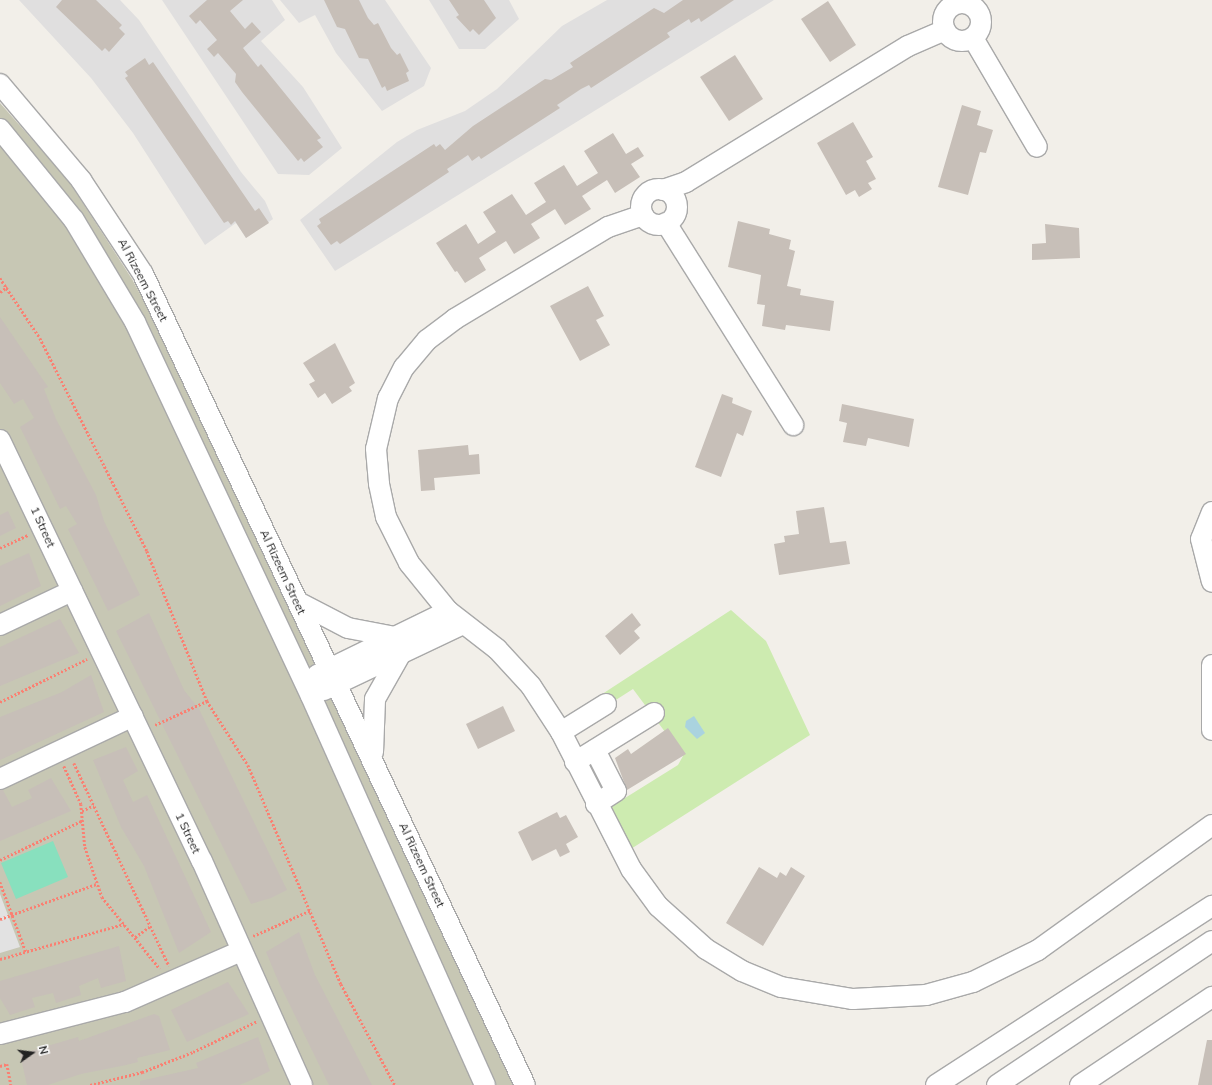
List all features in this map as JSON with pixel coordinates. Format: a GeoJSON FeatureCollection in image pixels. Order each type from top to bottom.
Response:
{"type":"FeatureCollection","features":[{"type":"Feature","properties":{"kind":"street"},"geometry":{"type":"LineString","coordinates":[[973,38],[957,40],[945,30],[944,20],[948,10],[957,5],[976,7],[990,0]]}},
{"type":"Feature","properties":{"kind":"street"},"geometry":{"type":"LineString","coordinates":[[973,38],[980,26],[976,7]]}},
{"type":"Feature","properties":{"kind":"street"},"geometry":{"type":"LineString","coordinates":[[670,197],[676,213],[666,224],[655,225],[643,215],[641,205],[645,196],[670,197],[693,178],[908,46],[945,30]]}},
{"type":"Feature","properties":{"kind":"street"},"geometry":{"type":"LineString","coordinates":[[973,38],[1037,147]]}},
{"type":"Feature","properties":{"kind":"street","name":"Al Rizeem Street"},"geometry":{"type":"LineString","coordinates":[[0,84],[77,174],[124,242],[176,342],[332,677],[373,760],[525,1085]]}},
{"type":"Feature","properties":{"kind":"street"},"geometry":{"type":"LineString","coordinates":[[0,129],[74,220],[122,296],[308,689],[485,1085]]}},
{"type":"Feature","properties":{"kind":"street"},"geometry":{"type":"LineString","coordinates":[[643,215],[608,227],[445,325],[415,353],[395,382],[382,415],[377,444],[382,500],[406,558],[448,611],[463,624],[482,635],[515,667],[561,732],[596,804],[644,888],[673,922],[700,944],[742,971],[780,987],[853,999],[926,995],[1001,970],[1038,950],[1212,825]]}},
{"type":"Feature","properties":{"kind":"street"},"geometry":{"type":"LineString","coordinates":[[666,224],[792,425]]}},
{"type":"Feature","properties":{"kind":"street","name":"1 Street"},"geometry":{"type":"LineString","coordinates":[[0,440],[7,468],[72,591],[133,716],[241,951],[295,1082]]}},
{"type":"Feature","properties":{"kind":"street"},"geometry":{"type":"LineString","coordinates":[[1212,512],[1201,539],[1212,582]]}},
{"type":"Feature","properties":{"kind":"street"},"geometry":{"type":"LineString","coordinates":[[0,625],[72,591]]}},
{"type":"Feature","properties":{"kind":"street"},"geometry":{"type":"LineString","coordinates":[[298,602],[348,628],[398,645]]}},
{"type":"Feature","properties":{"kind":"street"},"geometry":{"type":"LineString","coordinates":[[373,760],[375,699],[398,645],[448,611]]}},
{"type":"Feature","properties":{"kind":"street"},"geometry":{"type":"LineString","coordinates":[[308,689],[398,645],[463,624]]}},
{"type":"Feature","properties":{"kind":"street"},"geometry":{"type":"LineString","coordinates":[[1212,665],[1212,730]]}},
{"type":"Feature","properties":{"kind":"street"},"geometry":{"type":"LineString","coordinates":[[561,732],[606,704]]}},
{"type":"Feature","properties":{"kind":"street"},"geometry":{"type":"LineString","coordinates":[[575,762],[654,713]]}},
{"type":"Feature","properties":{"kind":"street"},"geometry":{"type":"LineString","coordinates":[[0,778],[133,716]]}},
{"type":"Feature","properties":{"kind":"street"},"geometry":{"type":"LineString","coordinates":[[595,750],[616,791],[596,804]]}},
{"type":"Feature","properties":{"kind":"street"},"geometry":{"type":"LineString","coordinates":[[936,1085],[1212,906]]}},
{"type":"Feature","properties":{"kind":"street"},"geometry":{"type":"LineString","coordinates":[[997,1085],[1212,940]]}},
{"type":"Feature","properties":{"kind":"street"},"geometry":{"type":"LineString","coordinates":[[0,1034],[110,1007],[172,983],[241,951]]}},
{"type":"Feature","properties":{"kind":"street"},"geometry":{"type":"LineString","coordinates":[[1080,1085],[1212,997]]}},
{"type":"Feature","properties":{"kind":"street"},"geometry":{"type":"LineString","coordinates":[[476,1066],[496,1085]]}},
{"type":"Feature","properties":{"kind":"path"},"geometry":{"type":"LineString","coordinates":[[0,278],[40,338],[147,551],[207,701],[248,764],[341,984],[395,1085]]}},
{"type":"Feature","properties":{"kind":"path"},"geometry":{"type":"LineString","coordinates":[[0,292],[6,287]]}},
{"type":"Feature","properties":{"kind":"path"},"geometry":{"type":"LineString","coordinates":[[0,548],[32,534]]}},
{"type":"Feature","properties":{"kind":"path"},"geometry":{"type":"LineString","coordinates":[[0,702],[89,658]]}},
{"type":"Feature","properties":{"kind":"path"},"geometry":{"type":"LineString","coordinates":[[155,733],[152,727],[207,701]]}},
{"type":"Feature","properties":{"kind":"path"},"geometry":{"type":"LineString","coordinates":[[73,761],[151,926],[172,983],[147,948],[124,924],[96,884],[85,848],[82,811],[77,790],[63,764],[73,761]]}},
{"type":"Feature","properties":{"kind":"path"},"geometry":{"type":"LineString","coordinates":[[82,811],[94,805]]}},
{"type":"Feature","properties":{"kind":"path"},"geometry":{"type":"LineString","coordinates":[[0,860],[83,820]]}},
{"type":"Feature","properties":{"kind":"path"},"geometry":{"type":"LineString","coordinates":[[0,882],[26,952]]}},
{"type":"Feature","properties":{"kind":"path"},"geometry":{"type":"LineString","coordinates":[[0,919],[96,884]]}},
{"type":"Feature","properties":{"kind":"path"},"geometry":{"type":"LineString","coordinates":[[249,931],[251,937],[311,910]]}},
{"type":"Feature","properties":{"kind":"path"},"geometry":{"type":"LineString","coordinates":[[0,959],[124,924]]}},
{"type":"Feature","properties":{"kind":"path"},"geometry":{"type":"LineString","coordinates":[[135,937],[151,926]]}},
{"type":"Feature","properties":{"kind":"path"},"geometry":{"type":"LineString","coordinates":[[90,1085],[142,1072],[193,1052],[260,1020]]}},
{"type":"Feature","properties":{"kind":"path"},"geometry":{"type":"LineString","coordinates":[[0,1066],[7,1064],[11,1085]]}},
{"type":"Feature","properties":{"kind":"shaded area"},"geometry":{"type":"Polygon","coordinates":[[[19,0],[120,0],[139,20],[241,172],[265,201],[273,219],[246,238],[236,223],[205,245],[133,133],[91,78],[19,0]]]}},
{"type":"Feature","properties":{"kind":"shaded area"},"geometry":{"type":"Polygon","coordinates":[[[162,0],[272,0],[285,20],[261,41],[303,87],[342,148],[309,175],[278,174],[162,0]]]}},
{"type":"Feature","properties":{"kind":"shaded area"},"geometry":{"type":"Polygon","coordinates":[[[280,0],[385,0],[431,68],[424,86],[382,111],[336,53],[315,15],[299,23],[280,0]]]}},
{"type":"Feature","properties":{"kind":"shaded area"},"geometry":{"type":"Polygon","coordinates":[[[429,0],[509,0],[519,19],[485,49],[459,49],[429,0]]]}},
{"type":"Feature","properties":{"kind":"shaded area"},"geometry":{"type":"Polygon","coordinates":[[[607,0],[774,0],[335,271],[300,220],[397,142],[417,130],[465,111],[497,89],[562,26],[607,0]]]}},
{"type":"Feature","properties":{"kind":"shaded area"},"geometry":{"type":"Polygon","coordinates":[[[0,103],[68,180],[132,279],[170,349],[520,1085],[0,1085],[0,103]]]}},
{"type":"Feature","properties":{"kind":"shaded area"},"geometry":{"type":"Polygon","coordinates":[[[0,894],[20,947],[0,953],[0,894]]]}},
{"type":"Feature","properties":{"kind":"green space"},"geometry":{"type":"Polygon","coordinates":[[[731,610],[766,641],[810,735],[623,854],[609,808],[678,765],[683,756],[633,689],[597,712],[590,702],[731,610]]]}},
{"type":"Feature","properties":{"kind":"green space"},"geometry":{"type":"Polygon","coordinates":[[[53,841],[68,877],[16,899],[1,863],[53,841]]]}},
{"type":"Feature","properties":{"kind":"water"},"geometry":{"type":"Polygon","coordinates":[[[694,716],[705,733],[697,739],[685,727],[686,721],[694,716]]]}},
{"type":"Feature","properties":{"kind":"building"},"geometry":{"type":"Polygon","coordinates":[[[62,0],[96,0],[122,25],[119,28],[125,34],[109,52],[105,48],[102,51],[56,7],[62,0]]]}},
{"type":"Feature","properties":{"kind":"building"},"geometry":{"type":"Polygon","coordinates":[[[207,0],[243,0],[230,11],[245,29],[252,22],[261,32],[243,48],[258,67],[261,64],[321,138],[317,140],[323,147],[304,162],[301,158],[298,161],[242,92],[235,82],[236,74],[218,53],[214,57],[207,49],[217,40],[200,20],[196,24],[189,16],[207,0]]]}},
{"type":"Feature","properties":{"kind":"building"},"geometry":{"type":"Polygon","coordinates":[[[324,0],[359,0],[368,18],[374,25],[378,23],[391,48],[397,55],[400,53],[409,71],[406,73],[409,81],[387,91],[385,86],[382,88],[368,59],[359,58],[345,29],[337,27],[324,0]]]}},
{"type":"Feature","properties":{"kind":"building"},"geometry":{"type":"Polygon","coordinates":[[[449,0],[484,0],[496,18],[479,35],[473,29],[470,32],[456,17],[459,15],[449,0]]]}},
{"type":"Feature","properties":{"kind":"building"},"geometry":{"type":"Polygon","coordinates":[[[683,0],[734,0],[701,22],[699,18],[691,23],[689,19],[667,33],[670,37],[591,88],[589,85],[581,89],[557,105],[560,108],[481,159],[479,156],[472,161],[468,155],[447,169],[449,172],[340,244],[337,241],[331,245],[317,226],[321,223],[319,219],[434,144],[436,147],[440,144],[445,150],[473,126],[545,79],[551,80],[573,67],[570,63],[654,8],[664,13],[683,0]]]}},
{"type":"Feature","properties":{"kind":"building"},"geometry":{"type":"Polygon","coordinates":[[[828,1],[856,45],[830,62],[801,19],[828,1]]]}},
{"type":"Feature","properties":{"kind":"building"},"geometry":{"type":"Polygon","coordinates":[[[735,55],[763,99],[729,121],[700,77],[735,55]]]}},
{"type":"Feature","properties":{"kind":"building"},"geometry":{"type":"Polygon","coordinates":[[[145,58],[149,65],[153,62],[255,211],[259,208],[269,223],[246,238],[235,221],[231,225],[228,221],[224,223],[125,78],[128,76],[125,72],[145,58]]]}},
{"type":"Feature","properties":{"kind":"building"},"geometry":{"type":"Polygon","coordinates":[[[962,105],[981,111],[977,125],[993,130],[986,153],[980,152],[968,195],[938,187],[962,105]]]}},
{"type":"Feature","properties":{"kind":"building"},"geometry":{"type":"Polygon","coordinates":[[[853,122],[873,157],[866,161],[876,179],[868,183],[872,189],[859,197],[855,190],[846,195],[817,143],[853,122]]]}},
{"type":"Feature","properties":{"kind":"building"},"geometry":{"type":"Polygon","coordinates":[[[613,133],[626,154],[638,147],[644,156],[631,164],[640,177],[615,193],[607,180],[582,196],[591,209],[565,225],[555,209],[531,224],[540,238],[514,254],[506,241],[479,258],[486,270],[465,283],[457,271],[455,272],[436,243],[466,224],[478,244],[496,232],[483,212],[512,194],[526,215],[546,202],[534,183],[564,165],[577,186],[598,173],[584,151],[613,133]]]}},
{"type":"Feature","properties":{"kind":"building"},"geometry":{"type":"Polygon","coordinates":[[[738,221],[770,229],[769,234],[791,240],[789,249],[795,251],[787,286],[801,289],[800,295],[834,301],[830,331],[786,325],[785,330],[762,326],[765,305],[757,304],[761,275],[728,267],[738,221]]]}},
{"type":"Feature","properties":{"kind":"building"},"geometry":{"type":"Polygon","coordinates":[[[1045,224],[1079,228],[1080,258],[1032,260],[1032,244],[1046,243],[1045,224]]]}},
{"type":"Feature","properties":{"kind":"building"},"geometry":{"type":"Polygon","coordinates":[[[588,286],[604,316],[596,320],[610,345],[580,361],[550,306],[588,286]]]}},
{"type":"Feature","properties":{"kind":"building"},"geometry":{"type":"Polygon","coordinates":[[[0,317],[48,387],[44,389],[56,419],[96,495],[104,521],[140,595],[108,611],[68,529],[77,524],[66,506],[60,509],[20,427],[34,418],[23,399],[14,404],[0,383],[0,317]]]}},
{"type":"Feature","properties":{"kind":"building"},"geometry":{"type":"Polygon","coordinates":[[[335,343],[355,383],[349,387],[352,391],[332,404],[325,393],[318,398],[309,384],[315,381],[303,363],[335,343]]]}},
{"type":"Feature","properties":{"kind":"building"},"geometry":{"type":"Polygon","coordinates":[[[722,394],[733,398],[732,403],[752,411],[743,436],[737,433],[721,477],[695,467],[722,394]]]}},
{"type":"Feature","properties":{"kind":"building"},"geometry":{"type":"Polygon","coordinates":[[[842,404],[914,419],[909,447],[868,438],[866,446],[843,442],[847,423],[839,421],[842,404]]]}},
{"type":"Feature","properties":{"kind":"building"},"geometry":{"type":"Polygon","coordinates":[[[468,445],[469,455],[479,454],[480,474],[434,478],[435,490],[421,491],[418,450],[468,445]]]}},
{"type":"Feature","properties":{"kind":"building"},"geometry":{"type":"Polygon","coordinates":[[[824,507],[830,543],[846,541],[850,564],[779,575],[774,544],[785,542],[784,536],[799,534],[796,511],[824,507]]]}},
{"type":"Feature","properties":{"kind":"building"},"geometry":{"type":"Polygon","coordinates":[[[8,511],[16,528],[0,536],[0,515],[8,511]]]}},
{"type":"Feature","properties":{"kind":"building"},"geometry":{"type":"Polygon","coordinates":[[[29,553],[41,586],[0,606],[0,566],[29,553]]]}},
{"type":"Feature","properties":{"kind":"building"},"geometry":{"type":"Polygon","coordinates":[[[149,613],[184,690],[199,709],[287,890],[271,898],[251,904],[116,631],[149,613]]]}},
{"type":"Feature","properties":{"kind":"building"},"geometry":{"type":"Polygon","coordinates":[[[632,613],[641,625],[634,631],[640,638],[620,655],[605,636],[632,613]]]}},
{"type":"Feature","properties":{"kind":"building"},"geometry":{"type":"Polygon","coordinates":[[[60,619],[79,653],[0,686],[0,647],[60,619]]]}},
{"type":"Feature","properties":{"kind":"building"},"geometry":{"type":"Polygon","coordinates":[[[91,675],[104,712],[0,760],[0,717],[62,692],[91,675]]]}},
{"type":"Feature","properties":{"kind":"building"},"geometry":{"type":"Polygon","coordinates":[[[503,706],[515,731],[478,749],[466,724],[503,706]]]}},
{"type":"Feature","properties":{"kind":"building"},"geometry":{"type":"Polygon","coordinates":[[[668,728],[686,754],[627,790],[615,758],[628,749],[631,754],[668,728]]]}},
{"type":"Feature","properties":{"kind":"building"},"geometry":{"type":"Polygon","coordinates":[[[126,747],[138,771],[123,780],[133,802],[147,795],[211,932],[179,953],[144,866],[121,827],[93,760],[126,747]]]}},
{"type":"Feature","properties":{"kind":"building"},"geometry":{"type":"Polygon","coordinates":[[[51,778],[71,811],[0,841],[0,790],[3,790],[12,807],[32,798],[28,790],[51,778]]]}},
{"type":"Feature","properties":{"kind":"building"},"geometry":{"type":"Polygon","coordinates":[[[557,812],[560,818],[566,815],[578,837],[566,844],[570,852],[560,857],[556,849],[532,861],[518,832],[557,812]]]}},
{"type":"Feature","properties":{"kind":"building"},"geometry":{"type":"Polygon","coordinates":[[[759,867],[777,878],[780,872],[786,876],[791,867],[805,876],[763,946],[726,923],[759,867]]]}},
{"type":"Feature","properties":{"kind":"building"},"geometry":{"type":"Polygon","coordinates":[[[299,932],[315,975],[372,1085],[329,1085],[279,983],[266,952],[299,932]]]}},
{"type":"Feature","properties":{"kind":"building"},"geometry":{"type":"Polygon","coordinates":[[[119,946],[126,981],[101,988],[98,978],[79,986],[81,995],[56,1003],[53,993],[32,998],[35,1007],[10,1015],[0,998],[0,981],[119,946]]]}},
{"type":"Feature","properties":{"kind":"building"},"geometry":{"type":"Polygon","coordinates":[[[228,982],[249,1014],[187,1042],[171,1010],[228,982]]]}},
{"type":"Feature","properties":{"kind":"building"},"geometry":{"type":"Polygon","coordinates":[[[154,1014],[159,1016],[170,1050],[137,1058],[138,1062],[81,1074],[48,1085],[27,1085],[20,1054],[78,1037],[79,1041],[154,1014]]]}},
{"type":"Feature","properties":{"kind":"building"},"geometry":{"type":"Polygon","coordinates":[[[258,1037],[270,1071],[247,1082],[239,1085],[140,1085],[140,1081],[198,1068],[196,1063],[258,1037]]]}},
{"type":"Feature","properties":{"kind":"building"},"geometry":{"type":"Polygon","coordinates":[[[1207,1040],[1212,1040],[1212,1085],[1198,1085],[1207,1040]]]}}]}
